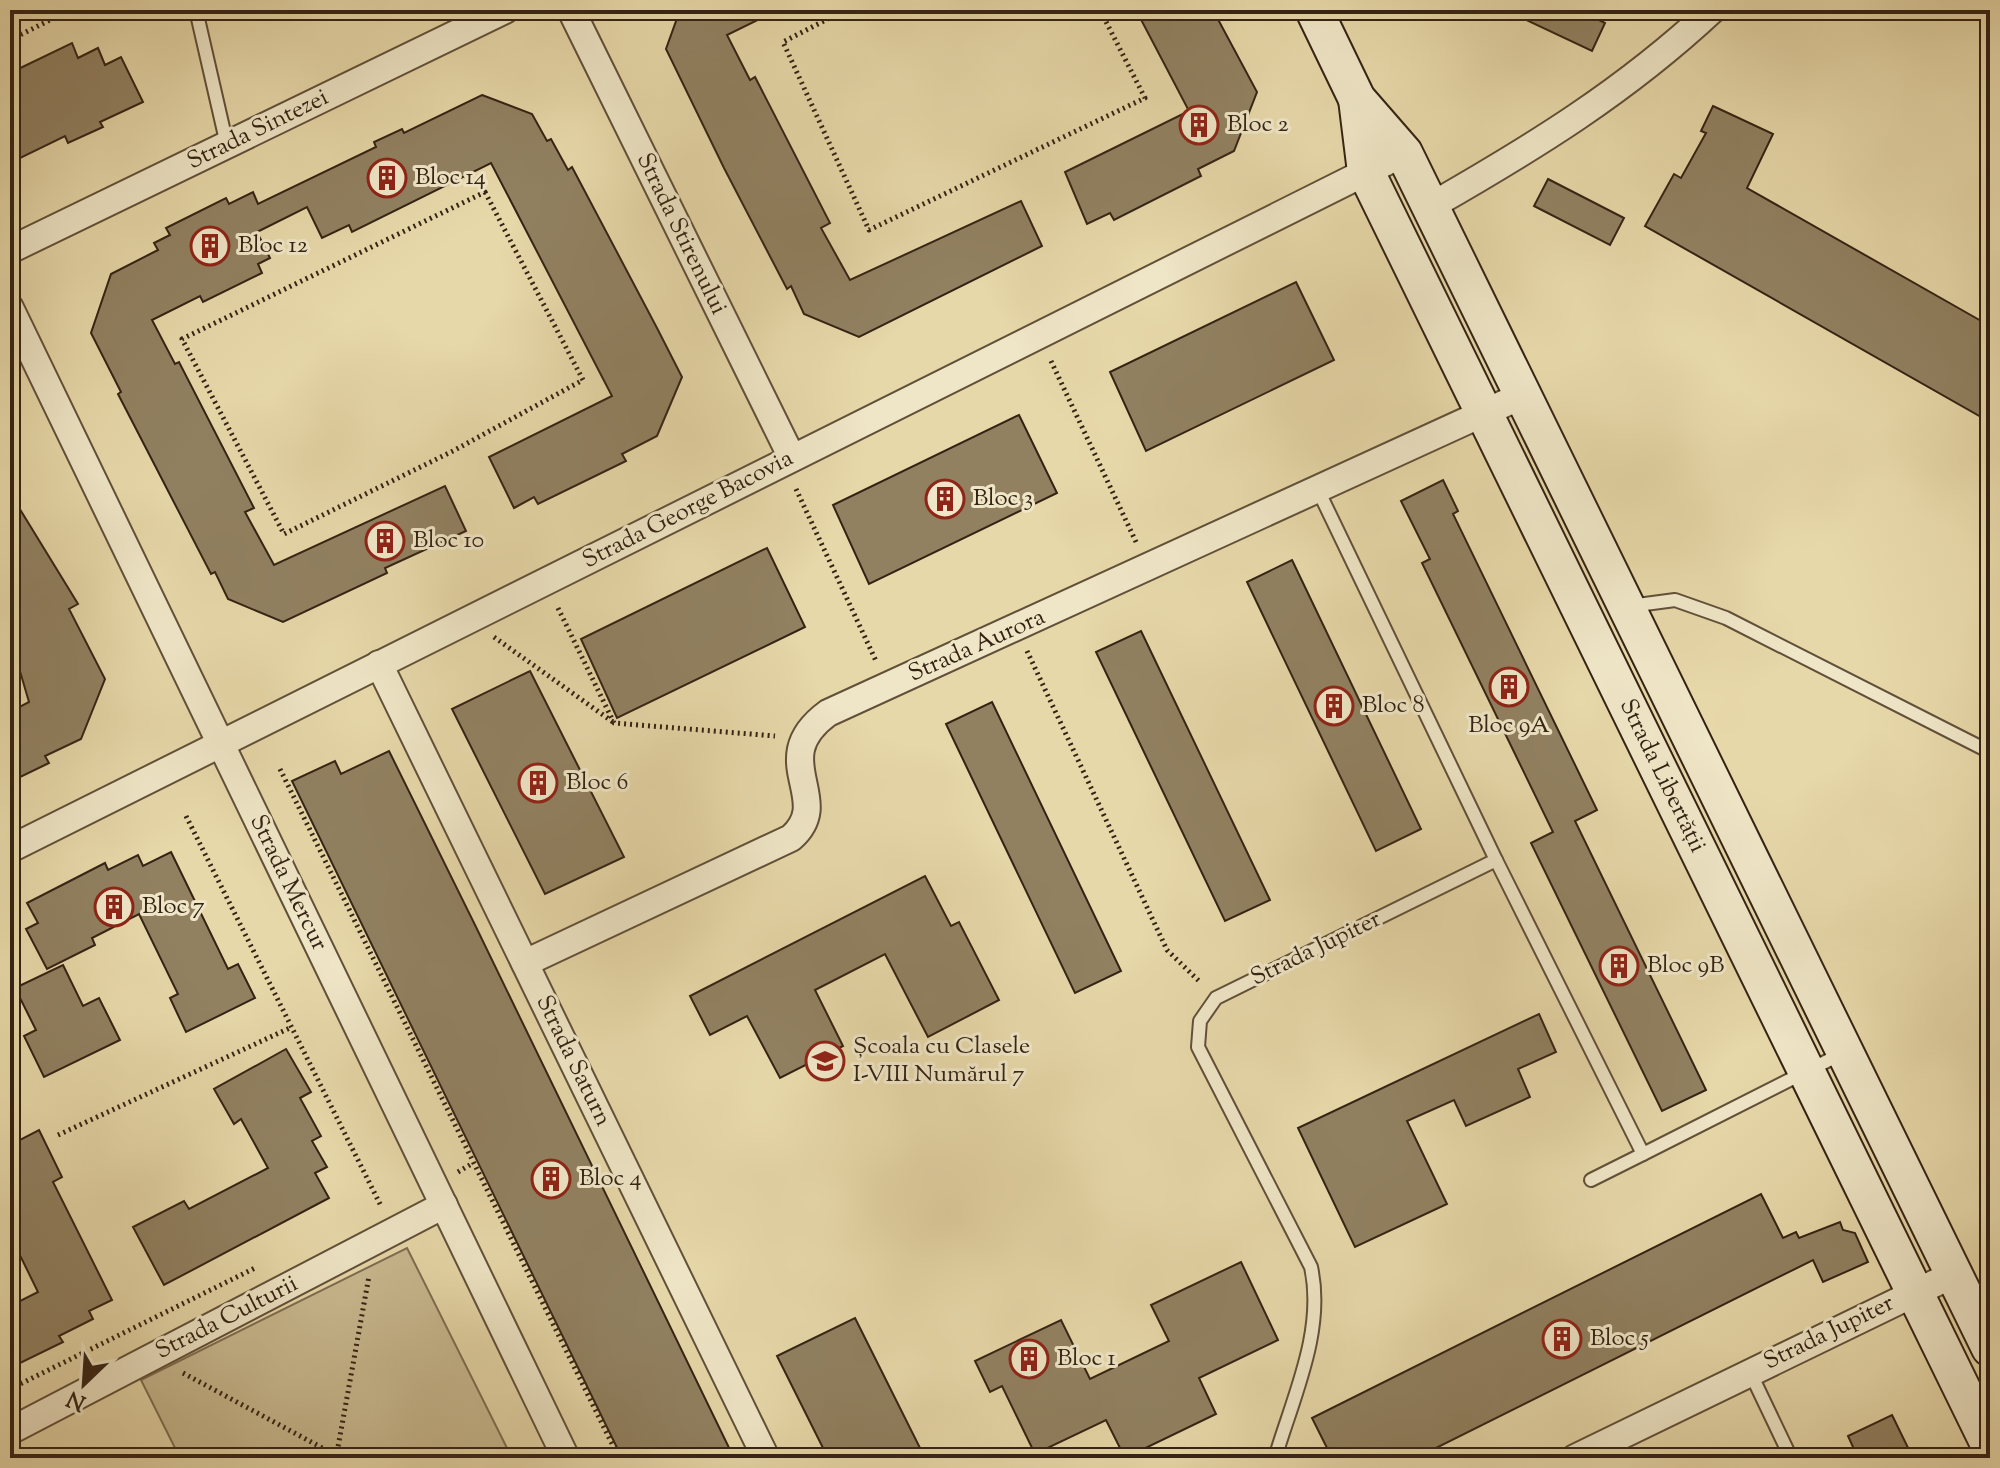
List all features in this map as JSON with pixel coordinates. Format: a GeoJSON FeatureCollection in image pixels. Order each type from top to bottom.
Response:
{"type":"FeatureCollection","features":[{"type":"Feature","properties":{"kind":"main road","name":"Strada Libertății"},"geometry":{"type":"LineString","coordinates":[[1314,10],[1357,99],[1404,153],[1431,206],[1990,1348]]}},
{"type":"Feature","properties":{"kind":"main road","name":"Strada Libertății"},"geometry":{"type":"LineString","coordinates":[[1357,99],[1366,172],[1990,1446]]}},
{"type":"Feature","properties":{"kind":"main road"},"geometry":{"type":"LineString","coordinates":[[1671,795],[1709,775]]}},
{"type":"Feature","properties":{"kind":"street","name":"Strada Sintezei"},"geometry":{"type":"LineString","coordinates":[[10,250],[505,10]]}},
{"type":"Feature","properties":{"kind":"street","name":"Strada Stirenului"},"geometry":{"type":"LineString","coordinates":[[571,10],[788,460]]}},
{"type":"Feature","properties":{"kind":"street"},"geometry":{"type":"LineString","coordinates":[[1431,206],[1587,113],[1671,48],[1712,10]]}},
{"type":"Feature","properties":{"kind":"street","name":"Strada George Bacovia"},"geometry":{"type":"LineString","coordinates":[[10,849],[1404,153]]}},
{"type":"Feature","properties":{"kind":"street","name":"Strada Mercur"},"geometry":{"type":"LineString","coordinates":[[10,308],[566,1458]]}},
{"type":"Feature","properties":{"kind":"street","name":"Strada Aurora"},"geometry":{"type":"LineString","coordinates":[[804,739],[813,724],[828,713],[1523,395]]}},
{"type":"Feature","properties":{"kind":"street","name":"Strada Saturn"},"geometry":{"type":"LineString","coordinates":[[379,664],[766,1458]]}},
{"type":"Feature","properties":{"kind":"street"},"geometry":{"type":"LineString","coordinates":[[525,963],[791,838],[803,827],[808,816],[798,769],[804,739]]}},
{"type":"Feature","properties":{"kind":"street","name":"Strada Culturii"},"geometry":{"type":"LineString","coordinates":[[10,1431],[444,1205]]}},
{"type":"Feature","properties":{"kind":"street","name":"Strada Jupiter"},"geometry":{"type":"LineString","coordinates":[[1575,1458],[1954,1274]]}},
{"type":"Feature","properties":{"kind":"lane"},"geometry":{"type":"LineString","coordinates":[[196,10],[227,145]]}},
{"type":"Feature","properties":{"kind":"lane"},"geometry":{"type":"LineString","coordinates":[[1318,490],[1496,860],[1643,1154]]}},
{"type":"Feature","properties":{"kind":"lane"},"geometry":{"type":"LineString","coordinates":[[1627,606],[1675,600],[1726,618],[1990,752]]}},
{"type":"Feature","properties":{"kind":"lane","name":"Strada Jupiter"},"geometry":{"type":"LineString","coordinates":[[1216,998],[1496,860]]}},
{"type":"Feature","properties":{"kind":"lane"},"geometry":{"type":"LineString","coordinates":[[1216,998],[1200,1021],[1198,1047],[1311,1267],[1317,1295],[1315,1321],[1275,1458]]}},
{"type":"Feature","properties":{"kind":"lane"},"geometry":{"type":"LineString","coordinates":[[1591,1180],[1845,1052]]}},
{"type":"Feature","properties":{"kind":"lane"},"geometry":{"type":"LineString","coordinates":[[1750,1372],[1791,1458]]}},
{"type":"Feature","properties":{"kind":"path"},"geometry":{"type":"LineString","coordinates":[[10,40],[70,10]]}},
{"type":"Feature","properties":{"kind":"path"},"geometry":{"type":"LineString","coordinates":[[845,10],[783,42],[869,230],[1145,98],[1100,10]]}},
{"type":"Feature","properties":{"kind":"path"},"geometry":{"type":"LineString","coordinates":[[485,192],[583,380],[453,451],[284,534],[182,339],[485,192]]}},
{"type":"Feature","properties":{"kind":"path"},"geometry":{"type":"LineString","coordinates":[[1039,335],[1148,568]]}},
{"type":"Feature","properties":{"kind":"path"},"geometry":{"type":"LineString","coordinates":[[788,460],[888,686]]}},
{"type":"Feature","properties":{"kind":"path"},"geometry":{"type":"LineString","coordinates":[[546,581],[614,723]]}},
{"type":"Feature","properties":{"kind":"path"},"geometry":{"type":"LineString","coordinates":[[470,619],[614,723],[804,739]]}},
{"type":"Feature","properties":{"kind":"path"},"geometry":{"type":"LineString","coordinates":[[1016,628],[1167,950],[1216,998]]}},
{"type":"Feature","properties":{"kind":"path"},"geometry":{"type":"LineString","coordinates":[[10,675],[13,680],[10,682]]}},
{"type":"Feature","properties":{"kind":"path"},"geometry":{"type":"LineString","coordinates":[[280,769],[619,1458]]}},
{"type":"Feature","properties":{"kind":"path"},"geometry":{"type":"LineString","coordinates":[[186,816],[382,1207],[368,1214]]}},
{"type":"Feature","properties":{"kind":"path"},"geometry":{"type":"LineString","coordinates":[[58,1135],[292,1027]]}},
{"type":"Feature","properties":{"kind":"path"},"geometry":{"type":"LineString","coordinates":[[458,1172],[473,1163]]}},
{"type":"Feature","properties":{"kind":"path"},"geometry":{"type":"LineString","coordinates":[[10,1389],[259,1266]]}},
{"type":"Feature","properties":{"kind":"path"},"geometry":{"type":"LineString","coordinates":[[166,1349],[184,1373],[338,1457],[370,1271]]}},
{"type":"Feature","properties":{"kind":"shaded area"},"geometry":{"type":"Polygon","coordinates":[[[407,1248],[512,1458],[180,1458],[141,1380],[407,1248]]]}},
{"type":"Feature","properties":{"kind":"building"},"geometry":{"type":"Polygon","coordinates":[[[680,10],[778,10],[727,35],[750,80],[755,77],[830,223],[821,228],[850,280],[1021,201],[1042,246],[859,337],[804,314],[791,286],[787,289],[666,49],[680,10]]]}},
{"type":"Feature","properties":{"kind":"building","name":"Bloc 2"},"geometry":{"type":"Polygon","coordinates":[[[1136,10],[1213,10],[1257,92],[1234,151],[1198,169],[1201,176],[1114,220],[1110,213],[1087,224],[1065,172],[1189,111],[1136,10]]]}},
{"type":"Feature","properties":{"kind":"building"},"geometry":{"type":"Polygon","coordinates":[[[1505,10],[1579,10],[1605,23],[1592,51],[1505,10]]]}},
{"type":"Feature","properties":{"kind":"building"},"geometry":{"type":"Polygon","coordinates":[[[72,43],[78,58],[98,48],[105,65],[121,57],[143,102],[100,122],[103,127],[68,143],[65,136],[10,163],[10,73],[72,43]]]}},
{"type":"Feature","properties":{"kind":"building"},"geometry":{"type":"Polygon","coordinates":[[[482,95],[532,114],[547,141],[551,139],[568,170],[572,167],[657,328],[682,377],[657,436],[622,454],[626,461],[538,504],[534,497],[514,508],[489,457],[612,396],[491,163],[352,232],[349,225],[322,238],[307,207],[257,232],[270,258],[258,264],[262,273],[203,302],[200,296],[152,320],[175,364],[179,362],[254,508],[245,512],[274,565],[445,486],[466,531],[385,568],[387,573],[283,622],[228,599],[215,572],[211,574],[118,394],[121,392],[91,333],[111,274],[158,250],[154,243],[170,235],[166,228],[226,198],[229,204],[253,192],[258,204],[376,147],[374,142],[402,129],[404,133],[482,95]]]}},
{"type":"Feature","properties":{"kind":"building"},"geometry":{"type":"Polygon","coordinates":[[[1713,106],[1773,134],[1747,188],[1990,326],[1990,422],[1645,226],[1674,174],[1681,178],[1706,133],[1701,131],[1713,106]]]}},
{"type":"Feature","properties":{"kind":"building"},"geometry":{"type":"Polygon","coordinates":[[[1548,179],[1624,218],[1610,245],[1534,206],[1548,179]]]}},
{"type":"Feature","properties":{"kind":"building"},"geometry":{"type":"Polygon","coordinates":[[[1296,282],[1334,360],[1146,451],[1110,372],[1296,282]]]}},
{"type":"Feature","properties":{"kind":"building","name":"Bloc 3"},"geometry":{"type":"Polygon","coordinates":[[[1019,415],[1057,493],[869,584],[833,505],[1019,415]]]}},
{"type":"Feature","properties":{"kind":"building"},"geometry":{"type":"Polygon","coordinates":[[[1443,480],[1458,511],[1453,514],[1597,810],[1575,821],[1706,1090],[1662,1111],[1531,843],[1553,832],[1422,563],[1430,559],[1401,501],[1443,480]]]}},
{"type":"Feature","properties":{"kind":"building"},"geometry":{"type":"Polygon","coordinates":[[[10,493],[78,604],[69,609],[105,679],[81,739],[45,756],[49,763],[10,782],[10,712],[29,702],[10,637],[10,493]]]}},
{"type":"Feature","properties":{"kind":"building"},"geometry":{"type":"Polygon","coordinates":[[[767,548],[805,627],[617,718],[581,639],[767,548]]]}},
{"type":"Feature","properties":{"kind":"building","name":"Bloc 8"},"geometry":{"type":"Polygon","coordinates":[[[1292,560],[1421,829],[1376,851],[1247,582],[1292,560]]]}},
{"type":"Feature","properties":{"kind":"building"},"geometry":{"type":"Polygon","coordinates":[[[1141,631],[1270,900],[1225,921],[1096,652],[1141,631]]]}},
{"type":"Feature","properties":{"kind":"building","name":"Bloc 6"},"geometry":{"type":"Polygon","coordinates":[[[530,671],[624,857],[545,894],[452,709],[530,671]]]}},
{"type":"Feature","properties":{"kind":"building"},"geometry":{"type":"Polygon","coordinates":[[[992,702],[1121,971],[1075,993],[946,724],[992,702]]]}},
{"type":"Feature","properties":{"kind":"building"},"geometry":{"type":"Polygon","coordinates":[[[389,751],[734,1458],[622,1458],[292,781],[335,761],[341,774],[389,751]]]}},
{"type":"Feature","properties":{"kind":"building","name":"Bloc 7"},"geometry":{"type":"Polygon","coordinates":[[[171,852],[228,969],[238,964],[255,998],[186,1032],[170,998],[178,994],[139,914],[92,938],[95,945],[47,969],[26,929],[38,923],[27,903],[105,863],[108,870],[138,855],[143,866],[171,852]]]}},
{"type":"Feature","properties":{"kind":"building"},"geometry":{"type":"Polygon","coordinates":[[[925,876],[951,926],[959,922],[999,1000],[928,1037],[885,954],[815,990],[843,1046],[780,1078],[747,1016],[710,1035],[690,996],[925,876]]]}},
{"type":"Feature","properties":{"kind":"building"},"geometry":{"type":"Polygon","coordinates":[[[63,965],[83,1006],[99,998],[120,1040],[44,1077],[24,1036],[36,1030],[15,988],[63,965]]]}},
{"type":"Feature","properties":{"kind":"building"},"geometry":{"type":"Polygon","coordinates":[[[1539,1014],[1556,1052],[1518,1069],[1530,1097],[1466,1126],[1454,1100],[1407,1121],[1447,1204],[1355,1247],[1298,1128],[1539,1014]]]}},
{"type":"Feature","properties":{"kind":"building"},"geometry":{"type":"Polygon","coordinates":[[[286,1049],[311,1092],[300,1098],[321,1136],[312,1141],[327,1167],[315,1173],[329,1198],[164,1285],[133,1227],[184,1201],[189,1209],[268,1168],[241,1119],[234,1124],[214,1089],[286,1049]]]}},
{"type":"Feature","properties":{"kind":"building"},"geometry":{"type":"Polygon","coordinates":[[[39,1130],[62,1177],[53,1182],[112,1300],[89,1311],[93,1319],[59,1336],[63,1342],[10,1368],[10,1306],[38,1292],[10,1235],[10,1145],[39,1130]]]}},
{"type":"Feature","properties":{"kind":"building","name":"Bloc 5"},"geometry":{"type":"Polygon","coordinates":[[[1761,1194],[1783,1238],[1796,1232],[1799,1238],[1840,1222],[1843,1230],[1855,1233],[1868,1262],[1823,1282],[1813,1260],[1416,1458],[1332,1458],[1312,1418],[1761,1194]]]}},
{"type":"Feature","properties":{"kind":"building","name":"Bloc 1"},"geometry":{"type":"Polygon","coordinates":[[[1241,1262],[1278,1340],[1199,1378],[1216,1414],[1125,1458],[1106,1420],[1035,1454],[1002,1386],[990,1392],[975,1361],[1061,1320],[1090,1379],[1169,1341],[1151,1305],[1241,1262]]]}},
{"type":"Feature","properties":{"kind":"building"},"geometry":{"type":"Polygon","coordinates":[[[855,1318],[925,1458],[828,1458],[777,1356],[855,1318]]]}},
{"type":"Feature","properties":{"kind":"building"},"geometry":{"type":"Polygon","coordinates":[[[1892,1415],[1913,1458],[1858,1458],[1848,1436],[1892,1415]]]}},
{"type":"Feature","properties":{"kind":"place","name":"Bloc 2"},"geometry":{"type":"Point","coordinates":[1199,125]}},
{"type":"Feature","properties":{"kind":"place","name":"Bloc 14"},"geometry":{"type":"Point","coordinates":[387,178]}},
{"type":"Feature","properties":{"kind":"place","name":"Bloc 12"},"geometry":{"type":"Point","coordinates":[210,246]}},
{"type":"Feature","properties":{"kind":"place","name":"Bloc 3"},"geometry":{"type":"Point","coordinates":[945,499]}},
{"type":"Feature","properties":{"kind":"place","name":"Bloc 10"},"geometry":{"type":"Point","coordinates":[385,541]}},
{"type":"Feature","properties":{"kind":"place","name":"Bloc 9A"},"geometry":{"type":"Point","coordinates":[1509,687]}},
{"type":"Feature","properties":{"kind":"place","name":"Bloc 8"},"geometry":{"type":"Point","coordinates":[1334,706]}},
{"type":"Feature","properties":{"kind":"place","name":"Bloc 6"},"geometry":{"type":"Point","coordinates":[538,783]}},
{"type":"Feature","properties":{"kind":"place","name":"Bloc 7"},"geometry":{"type":"Point","coordinates":[114,907]}},
{"type":"Feature","properties":{"kind":"place","name":"Bloc 9B"},"geometry":{"type":"Point","coordinates":[1619,966]}},
{"type":"Feature","properties":{"kind":"place","name":"Școala cu Clasele I-VIII Numărul 7"},"geometry":{"type":"Point","coordinates":[825,1061]}},
{"type":"Feature","properties":{"kind":"place","name":"Bloc 4"},"geometry":{"type":"Point","coordinates":[551,1179]}},
{"type":"Feature","properties":{"kind":"place","name":"Bloc 5"},"geometry":{"type":"Point","coordinates":[1562,1339]}},
{"type":"Feature","properties":{"kind":"place","name":"Bloc 1"},"geometry":{"type":"Point","coordinates":[1029,1359]}}]}
